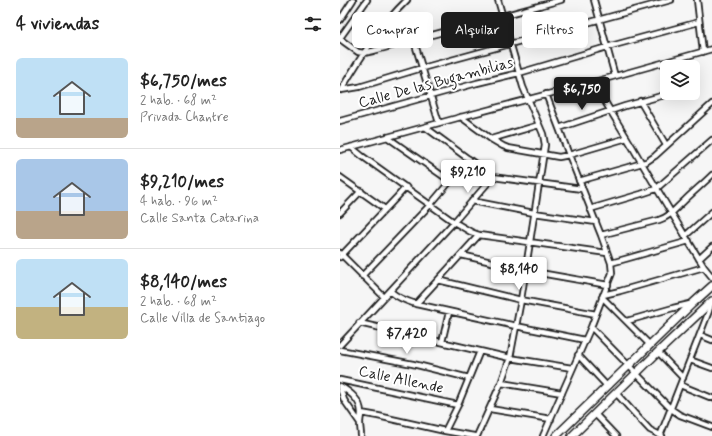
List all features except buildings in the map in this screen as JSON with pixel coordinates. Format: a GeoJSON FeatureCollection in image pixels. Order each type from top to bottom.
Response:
{"type":"FeatureCollection","features":[{"type":"Feature","properties":{"kind":"street"},"geometry":{"type":"LineString","coordinates":[[340,20],[353,0]]}},
{"type":"Feature","properties":{"kind":"street"},"geometry":{"type":"LineString","coordinates":[[367,0],[340,39],[358,52],[364,53],[385,48]]}},
{"type":"Feature","properties":{"kind":"street"},"geometry":{"type":"LineString","coordinates":[[341,91],[364,53],[380,31],[407,0]]}},
{"type":"Feature","properties":{"kind":"street"},"geometry":{"type":"LineString","coordinates":[[498,0],[502,12]]}},
{"type":"Feature","properties":{"kind":"street"},"geometry":{"type":"LineString","coordinates":[[514,13],[561,0]]}},
{"type":"Feature","properties":{"kind":"street"},"geometry":{"type":"LineString","coordinates":[[594,0],[615,76]]}},
{"type":"Feature","properties":{"kind":"street"},"geometry":{"type":"LineString","coordinates":[[514,43],[672,0]]}},
{"type":"Feature","properties":{"kind":"street"},"geometry":{"type":"LineString","coordinates":[[697,0],[703,52]]}},
{"type":"Feature","properties":{"kind":"street","name":"Calle De las Bugambilias"},"geometry":{"type":"LineString","coordinates":[[340,121],[699,22]]}},
{"type":"Feature","properties":{"kind":"street"},"geometry":{"type":"LineString","coordinates":[[416,48],[439,123]]}},
{"type":"Feature","properties":{"kind":"street"},"geometry":{"type":"LineString","coordinates":[[341,91],[495,48]]}},
{"type":"Feature","properties":{"kind":"street"},"geometry":{"type":"LineString","coordinates":[[361,414],[378,416],[475,436],[490,409],[501,384],[510,358],[521,300],[545,140],[522,87],[511,48]]}},
{"type":"Feature","properties":{"kind":"street"},"geometry":{"type":"LineString","coordinates":[[340,150],[712,49]]}},
{"type":"Feature","properties":{"kind":"street"},"geometry":{"type":"LineString","coordinates":[[594,82],[671,214],[704,267],[712,277]]}},
{"type":"Feature","properties":{"kind":"street"},"geometry":{"type":"LineString","coordinates":[[542,436],[591,327],[612,273],[611,263],[596,222],[579,182],[546,94]]}},
{"type":"Feature","properties":{"kind":"street"},"geometry":{"type":"LineString","coordinates":[[559,128],[640,101],[660,96]]}},
{"type":"Feature","properties":{"kind":"street"},"geometry":{"type":"LineString","coordinates":[[640,101],[666,145]]}},
{"type":"Feature","properties":{"kind":"street"},"geometry":{"type":"LineString","coordinates":[[579,182],[642,164],[650,159],[712,104]]}},
{"type":"Feature","properties":{"kind":"street"},"geometry":{"type":"LineString","coordinates":[[461,117],[503,146],[559,157],[627,138]]}},
{"type":"Feature","properties":{"kind":"street"},"geometry":{"type":"LineString","coordinates":[[491,139],[539,124]]}},
{"type":"Feature","properties":{"kind":"street"},"geometry":{"type":"LineString","coordinates":[[425,127],[493,177],[582,189]]}},
{"type":"Feature","properties":{"kind":"street"},"geometry":{"type":"LineString","coordinates":[[387,137],[450,182]]}},
{"type":"Feature","properties":{"kind":"street"},"geometry":{"type":"LineString","coordinates":[[590,209],[656,189],[712,140]]}},
{"type":"Feature","properties":{"kind":"street"},"geometry":{"type":"LineString","coordinates":[[352,147],[362,156],[466,230],[479,235],[607,253]]}},
{"type":"Feature","properties":{"kind":"street"},"geometry":{"type":"LineString","coordinates":[[362,276],[430,205],[469,159]]}},
{"type":"Feature","properties":{"kind":"street"},"geometry":{"type":"LineString","coordinates":[[600,234],[667,217],[712,175]]}},
{"type":"Feature","properties":{"kind":"street"},"geometry":{"type":"LineString","coordinates":[[340,176],[385,209]]}},
{"type":"Feature","properties":{"kind":"street"},"geometry":{"type":"LineString","coordinates":[[340,344],[454,222],[493,177]]}},
{"type":"Feature","properties":{"kind":"street"},"geometry":{"type":"LineString","coordinates":[[384,298],[341,255],[406,187]]}},
{"type":"Feature","properties":{"kind":"street"},"geometry":{"type":"LineString","coordinates":[[341,212],[360,191]]}},
{"type":"Feature","properties":{"kind":"street"},"geometry":{"type":"LineString","coordinates":[[472,201],[534,213],[596,222]]}},
{"type":"Feature","properties":{"kind":"street"},"geometry":{"type":"LineString","coordinates":[[685,236],[712,212]]}},
{"type":"Feature","properties":{"kind":"street"},"geometry":{"type":"LineString","coordinates":[[416,304],[479,235]]}},
{"type":"Feature","properties":{"kind":"street"},"geometry":{"type":"LineString","coordinates":[[611,263],[688,241]]}},
{"type":"Feature","properties":{"kind":"street"},"geometry":{"type":"LineString","coordinates":[[699,259],[712,247]]}},
{"type":"Feature","properties":{"kind":"street"},"geometry":{"type":"LineString","coordinates":[[461,255],[525,270],[608,285]]}},
{"type":"Feature","properties":{"kind":"street"},"geometry":{"type":"LineString","coordinates":[[603,296],[704,267]]}},
{"type":"Feature","properties":{"kind":"street"},"geometry":{"type":"LineString","coordinates":[[438,280],[521,300],[596,314]]}},
{"type":"Feature","properties":{"kind":"street"},"geometry":{"type":"LineString","coordinates":[[556,436],[712,286]]}},
{"type":"Feature","properties":{"kind":"street"},"geometry":{"type":"LineString","coordinates":[[390,291],[400,298],[416,304],[585,340]]}},
{"type":"Feature","properties":{"kind":"street"},"geometry":{"type":"LineString","coordinates":[[603,296],[650,345]]}},
{"type":"Feature","properties":{"kind":"street"},"geometry":{"type":"LineString","coordinates":[[616,393],[650,430],[661,436],[670,408],[711,311],[712,301]]}},
{"type":"Feature","properties":{"kind":"street"},"geometry":{"type":"LineString","coordinates":[[574,435],[636,373],[712,301]]}},
{"type":"Feature","properties":{"kind":"street"},"geometry":{"type":"LineString","coordinates":[[627,320],[692,304]]}},
{"type":"Feature","properties":{"kind":"street"},"geometry":{"type":"LineString","coordinates":[[442,342],[449,312]]}},
{"type":"Feature","properties":{"kind":"street"},"geometry":{"type":"LineString","coordinates":[[359,323],[510,358],[572,368]]}},
{"type":"Feature","properties":{"kind":"street"},"geometry":{"type":"LineString","coordinates":[[591,327],[670,408],[680,415],[712,426]]}},
{"type":"Feature","properties":{"kind":"street"},"geometry":{"type":"LineString","coordinates":[[700,335],[712,340]]}},
{"type":"Feature","properties":{"kind":"street"},"geometry":{"type":"LineString","coordinates":[[340,350],[413,364],[469,378]]}},
{"type":"Feature","properties":{"kind":"street"},"geometry":{"type":"LineString","coordinates":[[445,431],[458,405],[480,351]]}},
{"type":"Feature","properties":{"kind":"street"},"geometry":{"type":"LineString","coordinates":[[658,352],[683,378]]}},
{"type":"Feature","properties":{"kind":"street"},"geometry":{"type":"LineString","coordinates":[[578,356],[607,386]]}},
{"type":"Feature","properties":{"kind":"street"},"geometry":{"type":"LineString","coordinates":[[690,360],[712,368]]}},
{"type":"Feature","properties":{"kind":"street","name":"Calle Allende"},"geometry":{"type":"LineString","coordinates":[[340,380],[458,405]]}},
{"type":"Feature","properties":{"kind":"street"},"geometry":{"type":"LineString","coordinates":[[501,384],[562,393]]}},
{"type":"Feature","properties":{"kind":"street"},"geometry":{"type":"LineString","coordinates":[[680,385],[712,398]]}},
{"type":"Feature","properties":{"kind":"street"},"geometry":{"type":"LineString","coordinates":[[340,387],[349,391],[359,405],[361,414],[361,436]]}},
{"type":"Feature","properties":{"kind":"street"},"geometry":{"type":"LineString","coordinates":[[340,387],[344,400],[360,423]]}},
{"type":"Feature","properties":{"kind":"street"},"geometry":{"type":"LineString","coordinates":[[490,409],[550,419]]}},
{"type":"Feature","properties":{"kind":"street"},"geometry":{"type":"LineString","coordinates":[[595,414],[616,436]]}}]}
